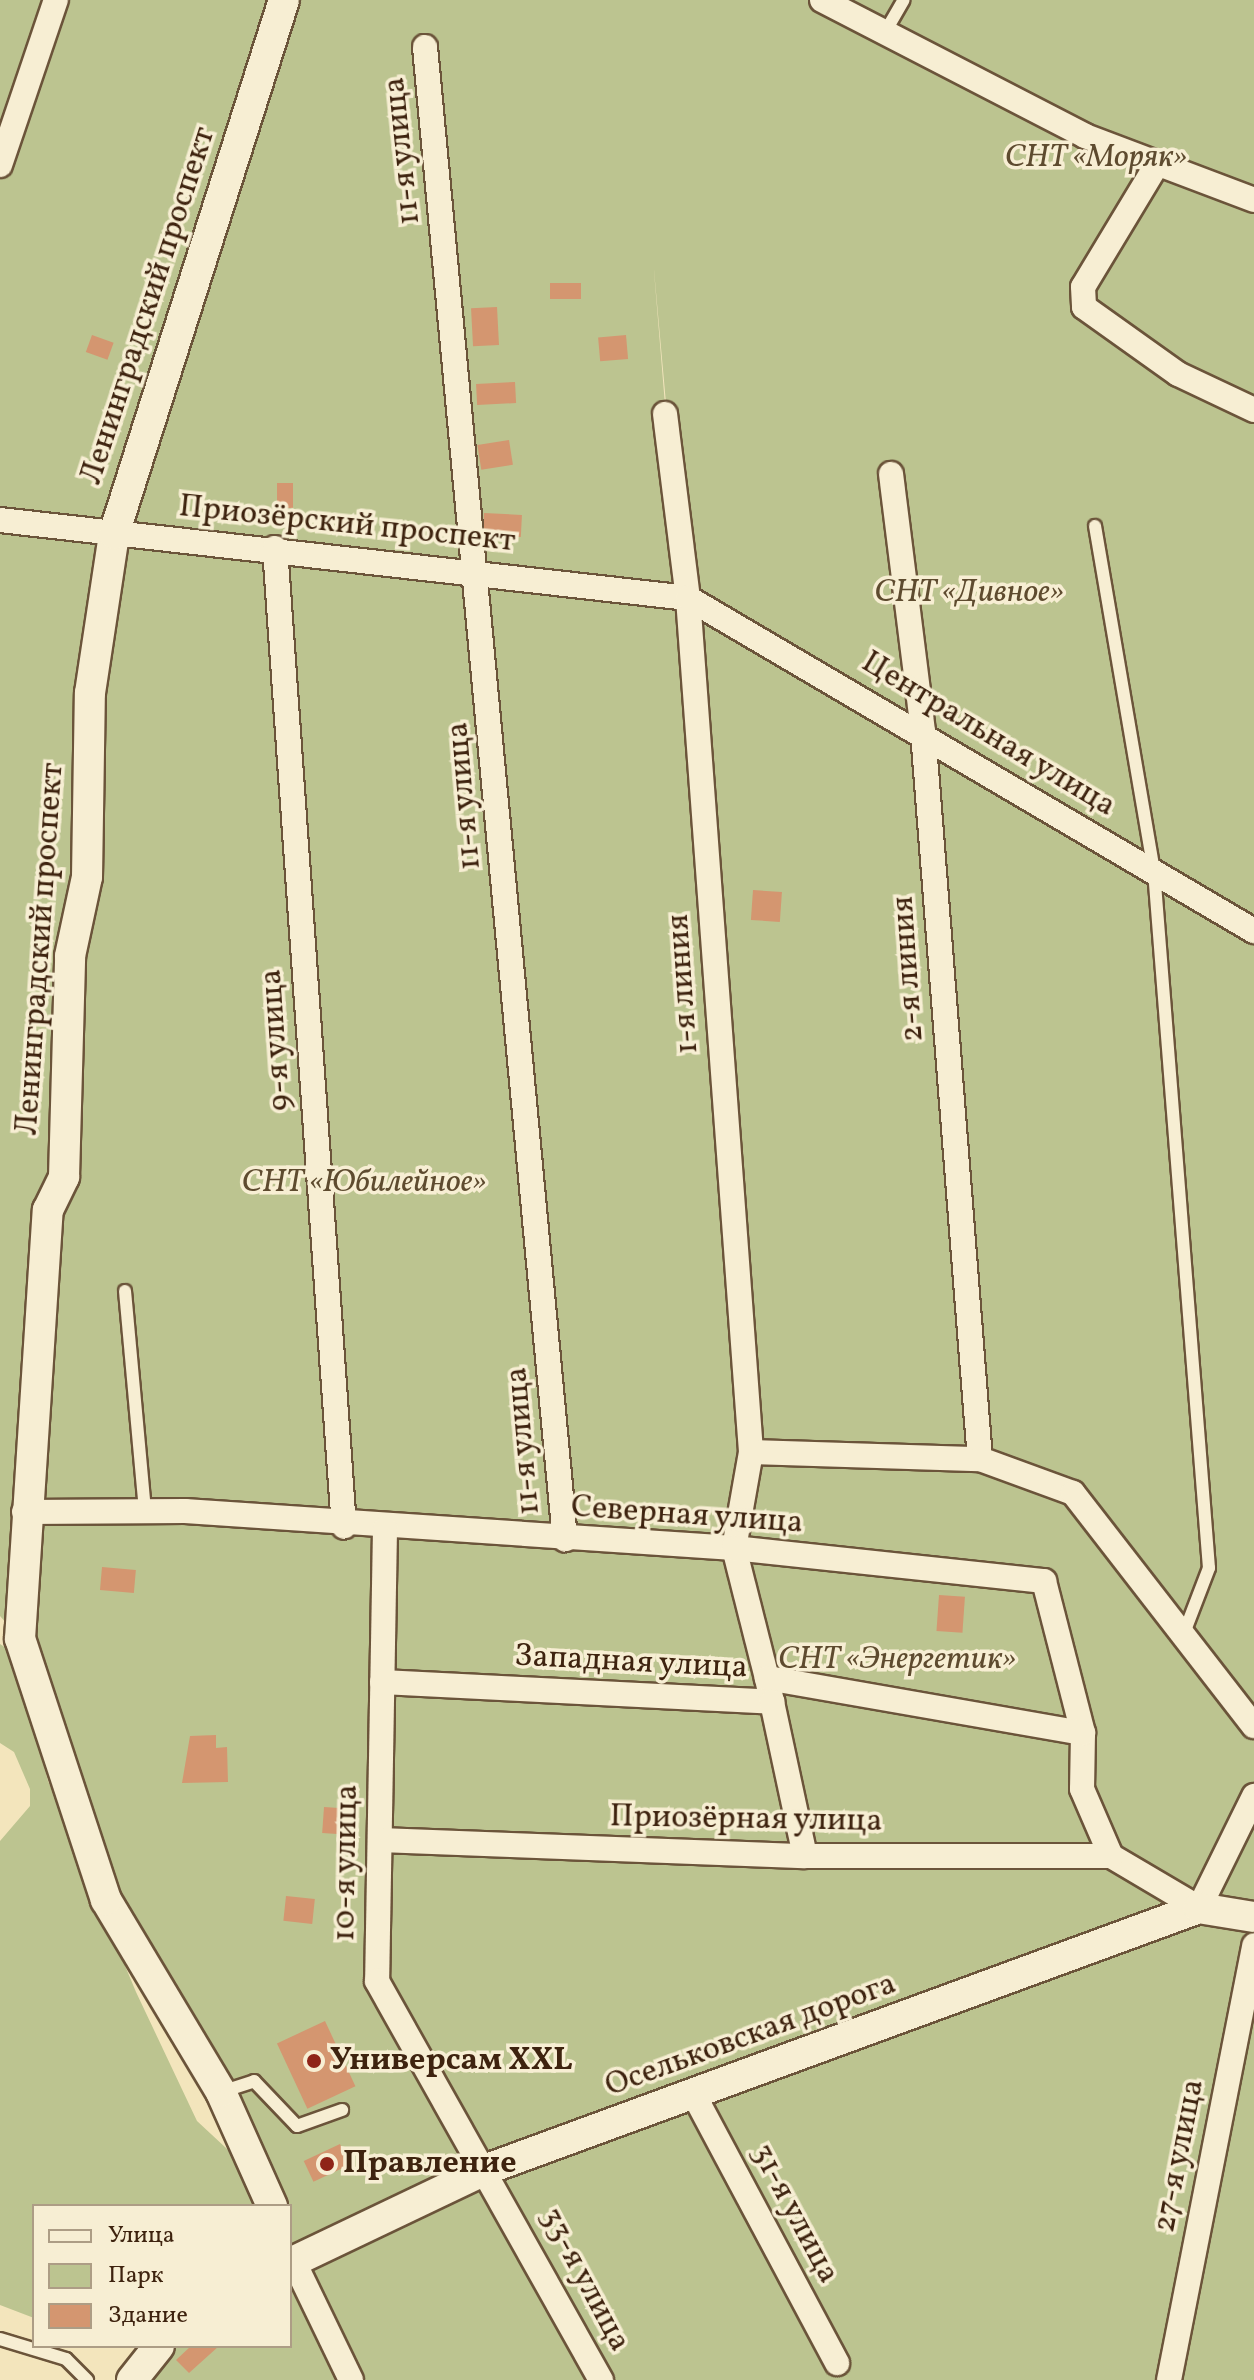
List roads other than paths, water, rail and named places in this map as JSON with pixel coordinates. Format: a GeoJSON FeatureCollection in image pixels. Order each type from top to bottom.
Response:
{"type":"FeatureCollection","features":[{"type":"Feature","properties":{"kind":"street"},"geometry":{"type":"LineString","coordinates":[[0,165],[56,0]]}},
{"type":"Feature","properties":{"kind":"street","name":"Ленинградский проспект"},"geometry":{"type":"LineString","coordinates":[[271,2204],[221,2092],[106,1900],[10,1630],[24,1512],[48,1210],[64,1177],[63,1053],[70,956],[87,877],[90,693],[114,534],[284,0]]}},
{"type":"Feature","properties":{"kind":"street"},"geometry":{"type":"LineString","coordinates":[[822,0],[884,34],[1156,166],[1254,200]]}},
{"type":"Feature","properties":{"kind":"street","name":"11-я улица"},"geometry":{"type":"LineString","coordinates":[[425,47],[565,1539]]}},
{"type":"Feature","properties":{"kind":"street"},"geometry":{"type":"LineString","coordinates":[[1156,166],[1083,287],[1084,307],[1178,374],[1254,410]]}},
{"type":"Feature","properties":{"kind":"street","name":"1-я линия"},"geometry":{"type":"LineString","coordinates":[[665,414],[688,598],[751,1452],[734,1548]]}},
{"type":"Feature","properties":{"kind":"street","name":"2-я линия"},"geometry":{"type":"LineString","coordinates":[[891,474],[923,732],[980,1459]]}},
{"type":"Feature","properties":{"kind":"street","name":"Приозёрский проспект"},"geometry":{"type":"LineString","coordinates":[[0,520],[476,569],[688,598]]}},
{"type":"Feature","properties":{"kind":"street","name":"9-я улица"},"geometry":{"type":"LineString","coordinates":[[275,548],[344,1527]]}},
{"type":"Feature","properties":{"kind":"street","name":"Центральная улица"},"geometry":{"type":"LineString","coordinates":[[688,598],[923,732],[1254,931]]}},
{"type":"Feature","properties":{"kind":"street"},"geometry":{"type":"LineString","coordinates":[[751,1452],[980,1459],[1073,1493],[1254,1726]]}},
{"type":"Feature","properties":{"kind":"street","name":"Северная улица"},"geometry":{"type":"LineString","coordinates":[[24,1512],[145,1511],[344,1527],[734,1548],[1044,1581],[1083,1733]]}},
{"type":"Feature","properties":{"kind":"street","name":"10-я улица"},"geometry":{"type":"LineString","coordinates":[[385,1529],[377,1981],[487,2169]]}},
{"type":"Feature","properties":{"kind":"street"},"geometry":{"type":"LineString","coordinates":[[734,1548],[770,1690],[805,1856]]}},
{"type":"Feature","properties":{"kind":"street","name":"Западная улица"},"geometry":{"type":"LineString","coordinates":[[382,1682],[770,1690],[1083,1733]]}},
{"type":"Feature","properties":{"kind":"street"},"geometry":{"type":"LineString","coordinates":[[1083,1733],[1082,1789],[1111,1856],[1199,1908],[1254,1917]]}},
{"type":"Feature","properties":{"kind":"street"},"geometry":{"type":"LineString","coordinates":[[1199,1908],[1254,1796]]}},
{"type":"Feature","properties":{"kind":"street","name":"Приозёрная улица"},"geometry":{"type":"LineString","coordinates":[[380,1840],[805,1856],[1111,1856]]}},
{"type":"Feature","properties":{"kind":"street","name":"Осельковская дорога"},"geometry":{"type":"LineString","coordinates":[[292,2259],[487,2169],[1199,1908]]}},
{"type":"Feature","properties":{"kind":"street","name":"27-я улица"},"geometry":{"type":"LineString","coordinates":[[1169,2380],[1254,1945]]}},
{"type":"Feature","properties":{"kind":"street","name":"31-я улица"},"geometry":{"type":"LineString","coordinates":[[694,2095],[837,2363]]}},
{"type":"Feature","properties":{"kind":"street","name":"33-я улица"},"geometry":{"type":"LineString","coordinates":[[487,2169],[601,2380]]}},
{"type":"Feature","properties":{"kind":"street"},"geometry":{"type":"LineString","coordinates":[[292,2261],[351,2380]]}},
{"type":"Feature","properties":{"kind":"street"},"geometry":{"type":"LineString","coordinates":[[132,2380],[157,2348]]}},
{"type":"Feature","properties":{"kind":"lane"},"geometry":{"type":"LineString","coordinates":[[884,34],[904,0]]}},
{"type":"Feature","properties":{"kind":"lane"},"geometry":{"type":"LineString","coordinates":[[1095,526],[1154,871],[1209,1568],[1184,1633]]}},
{"type":"Feature","properties":{"kind":"lane"},"geometry":{"type":"LineString","coordinates":[[125,1291],[145,1511]]}},
{"type":"Feature","properties":{"kind":"lane"},"geometry":{"type":"LineString","coordinates":[[221,2092],[254,2081],[297,2126],[342,2110]]}},
{"type":"Feature","properties":{"kind":"lane"},"geometry":{"type":"LineString","coordinates":[[0,2339],[66,2359],[87,2380]]}},
{"type":"Feature","properties":{"kind":"place","name":"Универсам XXL"},"geometry":{"type":"Point","coordinates":[314,2061]}},
{"type":"Feature","properties":{"kind":"place","name":"Правление"},"geometry":{"type":"Point","coordinates":[327,2164]}},
{"type":"Feature","properties":{"kind":"park label","name":"СНТ «Моряк»"},"geometry":{"type":"Point","coordinates":[1096,158]}},
{"type":"Feature","properties":{"kind":"park label","name":"СНТ «Дивное»"},"geometry":{"type":"Point","coordinates":[969,593]}},
{"type":"Feature","properties":{"kind":"park label","name":"СНТ «Юбилейное»"},"geometry":{"type":"Point","coordinates":[364,1183]}},
{"type":"Feature","properties":{"kind":"park label","name":"СНТ «Энергетик»"},"geometry":{"type":"Point","coordinates":[897,1660]}}]}
